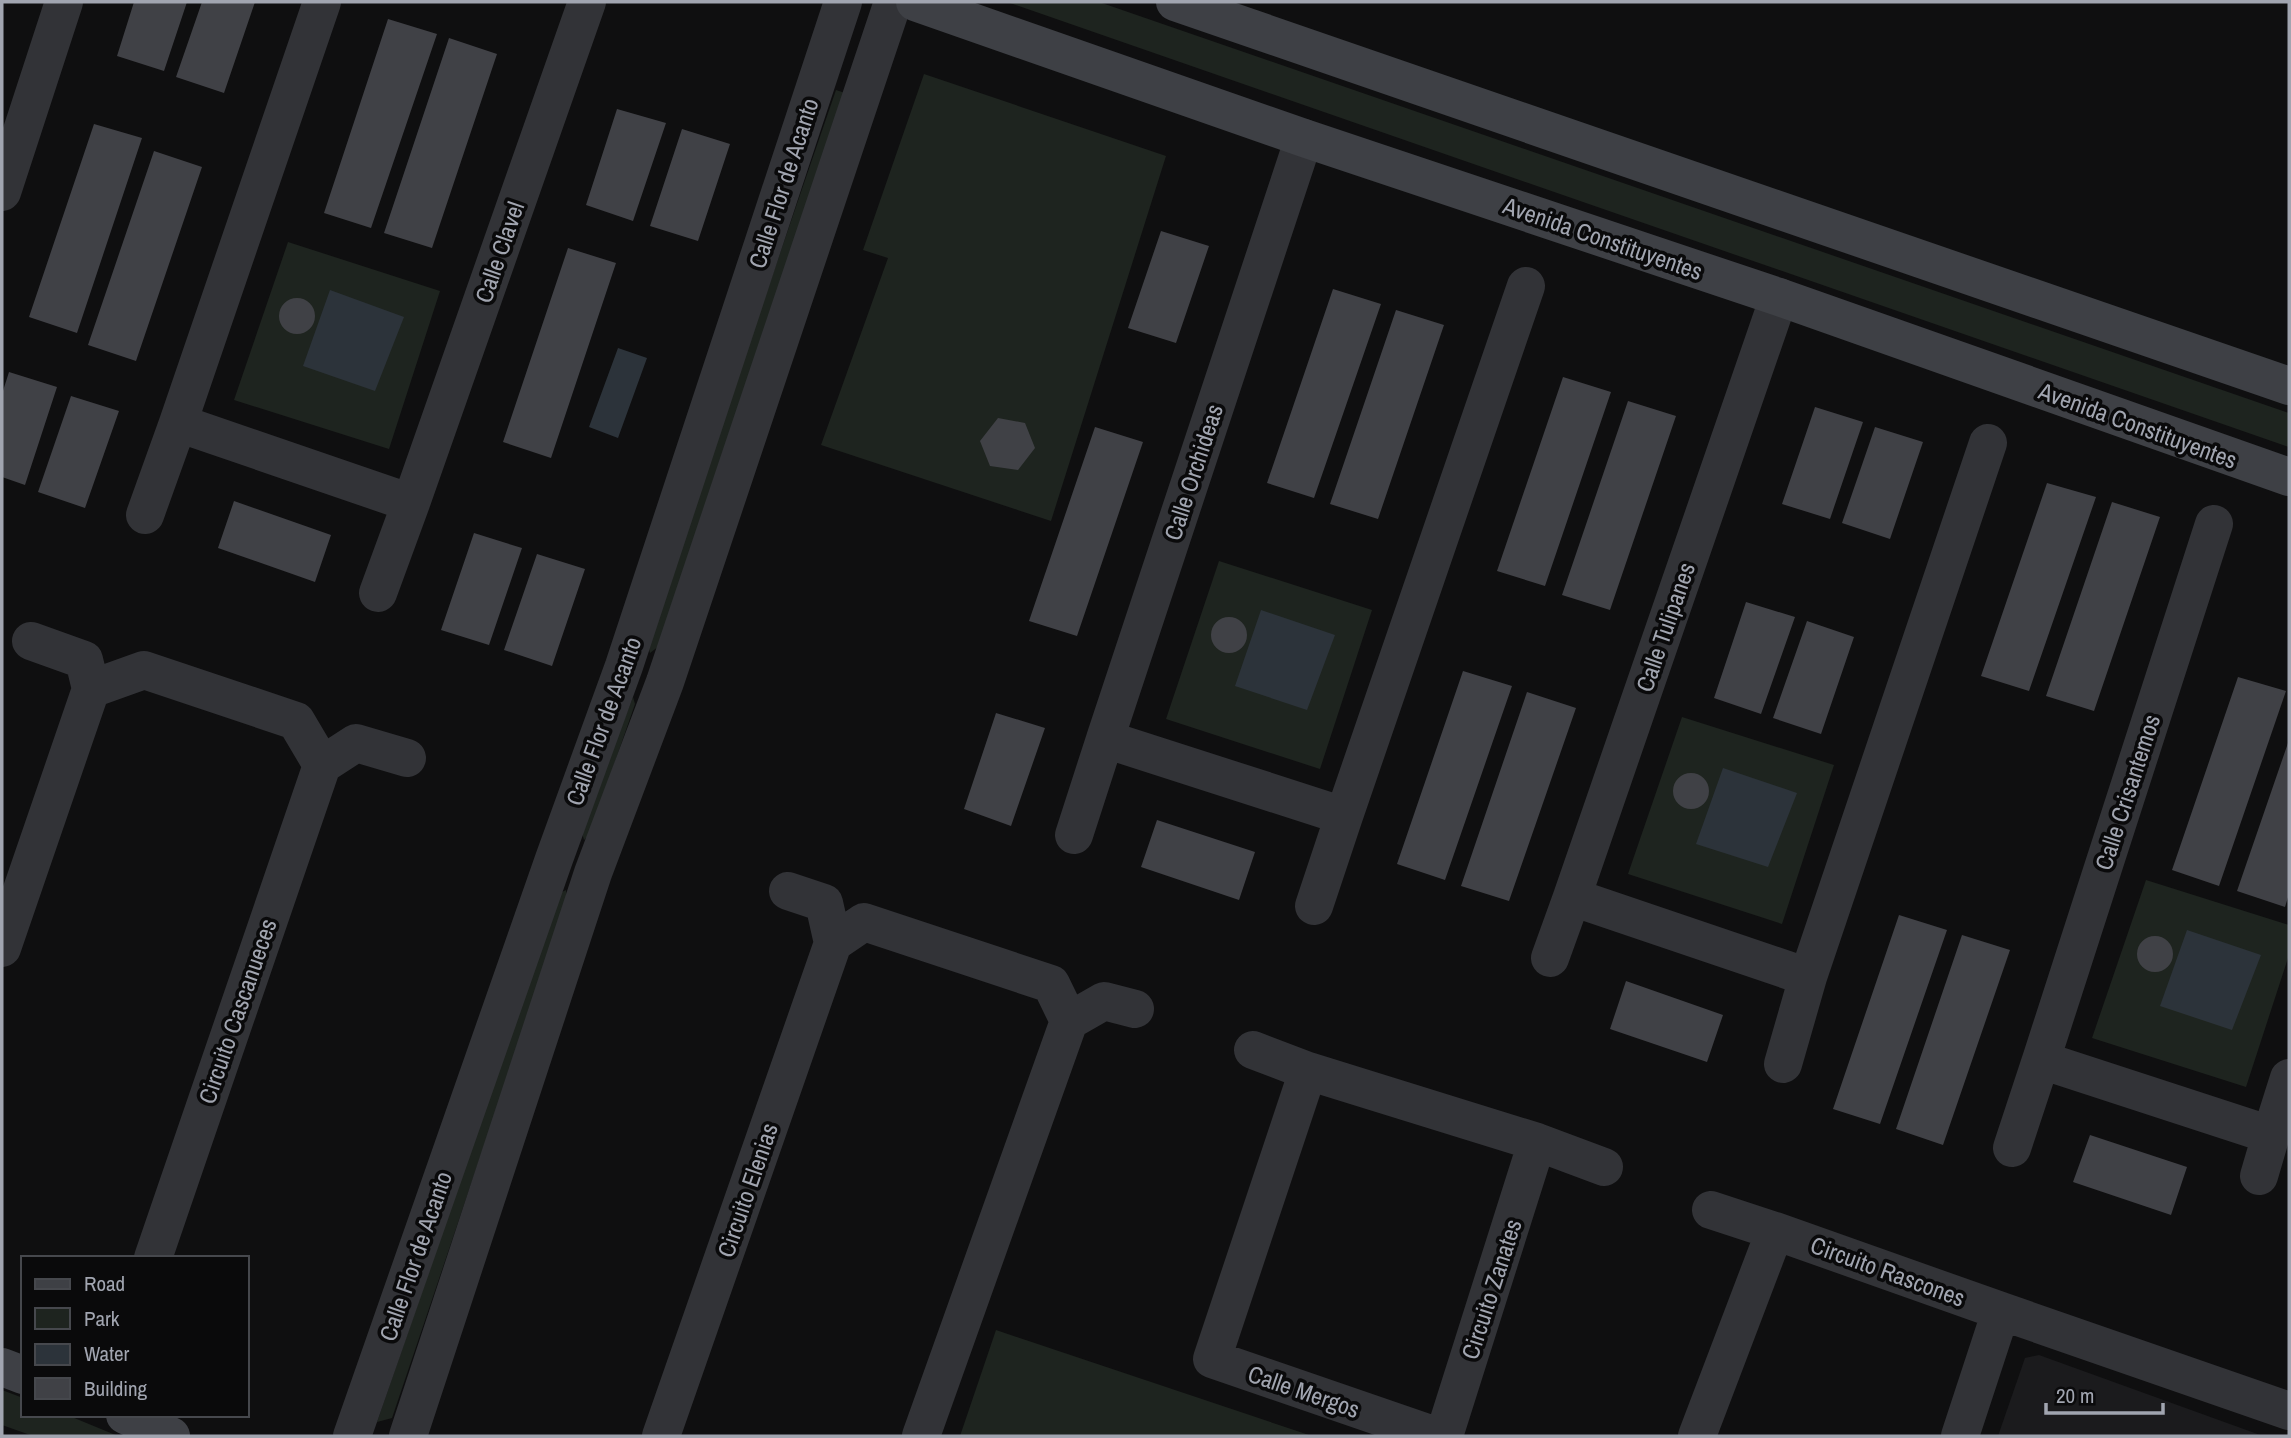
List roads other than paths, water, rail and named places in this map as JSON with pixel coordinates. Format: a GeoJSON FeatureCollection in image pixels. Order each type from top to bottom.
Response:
{"type":"FeatureCollection","features":[{"type":"Feature","properties":{"kind":"main road","name":"Avenida Constituyentes"},"geometry":{"type":"LineString","coordinates":[[915,2],[1304,138],[1779,297],[2289,477]]}},
{"type":"Feature","properties":{"kind":"main road"},"geometry":{"type":"LineString","coordinates":[[1175,2],[2289,386]]}},
{"type":"Feature","properties":{"kind":"main road"},"geometry":{"type":"LineString","coordinates":[[2,1367],[21,1374]]}},
{"type":"Feature","properties":{"kind":"main road"},"geometry":{"type":"LineString","coordinates":[[129,1417],[171,1436]]}},
{"type":"Feature","properties":{"kind":"street"},"geometry":{"type":"LineString","coordinates":[[2,192],[64,2]]}},
{"type":"Feature","properties":{"kind":"street"},"geometry":{"type":"LineString","coordinates":[[145,515],[322,2]]}},
{"type":"Feature","properties":{"kind":"street","name":"Calle Clavel"},"geometry":{"type":"LineString","coordinates":[[378,593],[587,2]]}},
{"type":"Feature","properties":{"kind":"street","name":"Calle Flor de Acanto"},"geometry":{"type":"LineString","coordinates":[[352,1436],[624,666],[843,2]]}},
{"type":"Feature","properties":{"kind":"street","name":"Calle Flor de Acanto"},"geometry":{"type":"LineString","coordinates":[[408,1436],[593,873],[665,682],[893,2]]}},
{"type":"Feature","properties":{"kind":"street","name":"Calle Orchideas"},"geometry":{"type":"LineString","coordinates":[[1074,835],[1304,138]]}},
{"type":"Feature","properties":{"kind":"street"},"geometry":{"type":"LineString","coordinates":[[1314,906],[1526,286]]}},
{"type":"Feature","properties":{"kind":"street","name":"Calle Tulipanes"},"geometry":{"type":"LineString","coordinates":[[1550,958],[1779,297]]}},
{"type":"Feature","properties":{"kind":"street"},"geometry":{"type":"LineString","coordinates":[[178,422],[411,503]]}},
{"type":"Feature","properties":{"kind":"street"},"geometry":{"type":"LineString","coordinates":[[1783,1064],[1808,977],[1988,443]]}},
{"type":"Feature","properties":{"kind":"street","name":"Calle Crisantemos"},"geometry":{"type":"LineString","coordinates":[[2012,1148],[2214,524]]}},
{"type":"Feature","properties":{"kind":"street"},"geometry":{"type":"LineString","coordinates":[[2,948],[91,689],[84,660],[31,642]]}},
{"type":"Feature","properties":{"kind":"street"},"geometry":{"type":"LineString","coordinates":[[624,666],[665,682]]}},
{"type":"Feature","properties":{"kind":"street"},"geometry":{"type":"LineString","coordinates":[[91,689],[144,670],[296,722],[322,765],[356,743],[407,758]]}},
{"type":"Feature","properties":{"kind":"street"},"geometry":{"type":"LineString","coordinates":[[1105,739],[1344,816]]}},
{"type":"Feature","properties":{"kind":"street","name":"Circuito Cascanueces"},"geometry":{"type":"LineString","coordinates":[[154,1256],[322,765]]}},
{"type":"Feature","properties":{"kind":"street"},"geometry":{"type":"LineString","coordinates":[[554,859],[593,873]]}},
{"type":"Feature","properties":{"kind":"street"},"geometry":{"type":"LineString","coordinates":[[788,891],[824,903],[833,943],[864,922],[877,926],[1051,984],[1069,1021]]}},
{"type":"Feature","properties":{"kind":"street"},"geometry":{"type":"LineString","coordinates":[[1572,897],[1808,977]]}},
{"type":"Feature","properties":{"kind":"street","name":"Circuito Elenias"},"geometry":{"type":"LineString","coordinates":[[661,1436],[833,943]]}},
{"type":"Feature","properties":{"kind":"street"},"geometry":{"type":"LineString","coordinates":[[921,1436],[1069,1021],[1104,1001],[1135,1009]]}},
{"type":"Feature","properties":{"kind":"street"},"geometry":{"type":"LineString","coordinates":[[1253,1050],[1308,1071],[1537,1142],[1604,1167]]}},
{"type":"Feature","properties":{"kind":"street"},"geometry":{"type":"LineString","coordinates":[[2040,1060],[2271,1135]]}},
{"type":"Feature","properties":{"kind":"street","name":"Calle Mergos"},"geometry":{"type":"LineString","coordinates":[[1308,1071],[1212,1359],[1436,1436]]}},
{"type":"Feature","properties":{"kind":"street"},"geometry":{"type":"LineString","coordinates":[[2259,1176],[2289,1079]]}},
{"type":"Feature","properties":{"kind":"street","name":"Circuito Zanates"},"geometry":{"type":"LineString","coordinates":[[1444,1436],[1537,1142]]}},
{"type":"Feature","properties":{"kind":"street","name":"Circuito Rascones"},"geometry":{"type":"LineString","coordinates":[[1711,1210],[2289,1411]]}},
{"type":"Feature","properties":{"kind":"street"},"geometry":{"type":"LineString","coordinates":[[1697,1436],[1775,1231]]}},
{"type":"Feature","properties":{"kind":"street"},"geometry":{"type":"LineString","coordinates":[[1960,1436],[2001,1311]]}},
{"type":"Feature","properties":{"kind":"water"},"geometry":{"type":"Polygon","coordinates":[[[330,290],[404,317],[375,391],[303,366],[330,290]]]}},
{"type":"Feature","properties":{"kind":"water"},"geometry":{"type":"Polygon","coordinates":[[[618,348],[647,358],[618,438],[589,427],[618,348]]]}},
{"type":"Feature","properties":{"kind":"water"},"geometry":{"type":"Polygon","coordinates":[[[1261,610],[1335,635],[1307,710],[1235,686],[1261,610]]]}},
{"type":"Feature","properties":{"kind":"water"},"geometry":{"type":"Polygon","coordinates":[[[1723,768],[1797,793],[1768,867],[1696,844],[1723,768]]]}},
{"type":"Feature","properties":{"kind":"water"},"geometry":{"type":"Polygon","coordinates":[[[2187,930],[2261,955],[2232,1030],[2160,1006],[2187,930]]]}}]}
